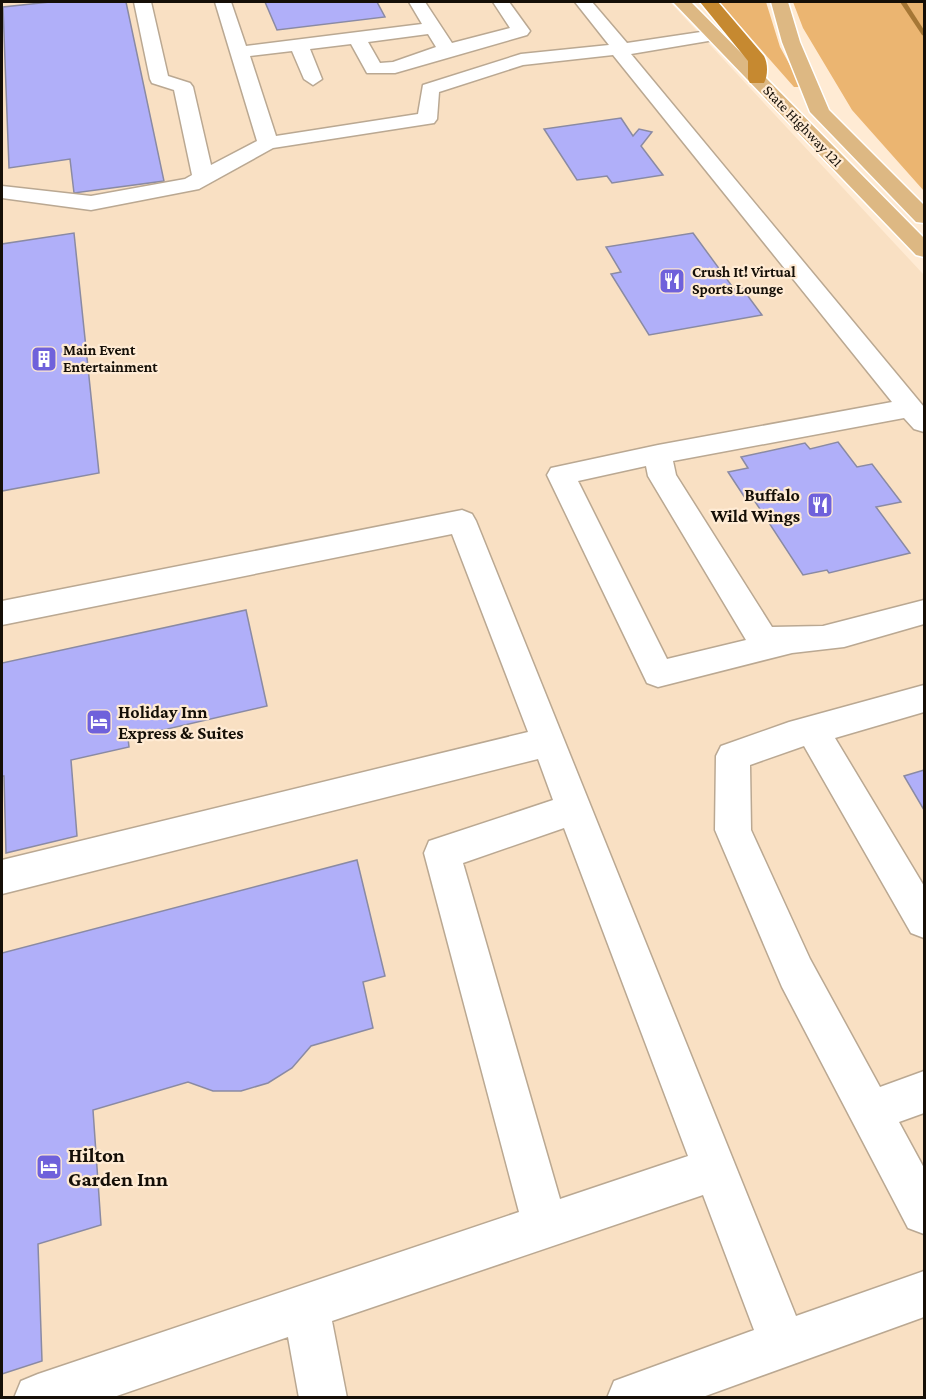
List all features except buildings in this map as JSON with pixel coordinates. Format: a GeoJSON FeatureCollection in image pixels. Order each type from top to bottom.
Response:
{"type":"FeatureCollection","features":[{"type":"Feature","properties":{"kind":"highway"},"geometry":{"type":"LineString","coordinates":[[709,2],[757,60],[757,79]]}},
{"type":"Feature","properties":{"kind":"main road","name":"State Highway 121"},"geometry":{"type":"LineString","coordinates":[[682,2],[924,250]]}},
{"type":"Feature","properties":{"kind":"main road"},"geometry":{"type":"LineString","coordinates":[[779,2],[791,42],[820,112],[924,217]]}},
{"type":"Feature","properties":{"kind":"lane"},"geometry":{"type":"LineString","coordinates":[[142,2],[159,79],[183,87],[203,177]]}},
{"type":"Feature","properties":{"kind":"lane"},"geometry":{"type":"LineString","coordinates":[[223,2],[268,143]]}},
{"type":"Feature","properties":{"kind":"lane"},"geometry":{"type":"LineString","coordinates":[[417,2],[447,51]]}},
{"type":"Feature","properties":{"kind":"lane"},"geometry":{"type":"LineString","coordinates":[[357,38],[374,69],[395,67],[521,31],[501,2]]}},
{"type":"Feature","properties":{"kind":"lane"},"geometry":{"type":"LineString","coordinates":[[583,2],[622,49],[622,55],[917,417]]}},
{"type":"Feature","properties":{"kind":"lane"},"geometry":{"type":"LineString","coordinates":[[239,52],[433,28]]}},
{"type":"Feature","properties":{"kind":"lane"},"geometry":{"type":"LineString","coordinates":[[2,192],[92,203],[191,184],[268,143],[427,119],[430,88],[521,60],[622,49],[714,35]]}},
{"type":"Feature","properties":{"kind":"lane"},"geometry":{"type":"LineString","coordinates":[[299,45],[313,79]]}},
{"type":"Feature","properties":{"kind":"lane"},"geometry":{"type":"LineString","coordinates":[[917,417],[658,454],[561,475],[658,674],[785,643],[823,639],[924,612]]}},
{"type":"Feature","properties":{"kind":"lane"},"geometry":{"type":"LineString","coordinates":[[658,454],[662,476],[762,638],[785,643]]}},
{"type":"Feature","properties":{"kind":"lane"},"geometry":{"type":"LineString","coordinates":[[2,613],[462,522],[783,1344]]}},
{"type":"Feature","properties":{"kind":"lane"},"geometry":{"type":"LineString","coordinates":[[924,699],[812,730],[733,756],[733,830],[796,973],[924,1212]]}},
{"type":"Feature","properties":{"kind":"lane"},"geometry":{"type":"LineString","coordinates":[[812,730],[924,920]]}},
{"type":"Feature","properties":{"kind":"lane"},"geometry":{"type":"LineString","coordinates":[[2,877],[548,742]]}},
{"type":"Feature","properties":{"kind":"lane"},"geometry":{"type":"LineString","coordinates":[[545,1226],[442,853],[574,809]]}},
{"type":"Feature","properties":{"kind":"lane"},"geometry":{"type":"LineString","coordinates":[[871,1112],[924,1092]]}},
{"type":"Feature","properties":{"kind":"lane"},"geometry":{"type":"LineString","coordinates":[[38,1398],[714,1169]]}},
{"type":"Feature","properties":{"kind":"lane"},"geometry":{"type":"LineString","coordinates":[[632,1398],[924,1294]]}},
{"type":"Feature","properties":{"kind":"lane"},"geometry":{"type":"LineString","coordinates":[[306,1307],[323,1398]]}},
{"type":"Feature","properties":{"kind":"shaded area"},"geometry":{"type":"Polygon","coordinates":[[[2,2],[670,2],[924,275],[924,1397],[2,1398],[2,2]]]}},
{"type":"Feature","properties":{"kind":"shaded area"},"geometry":{"type":"Polygon","coordinates":[[[719,2],[766,2],[780,47],[802,87],[794,87],[719,2]]]}},
{"type":"Feature","properties":{"kind":"shaded area"},"geometry":{"type":"Polygon","coordinates":[[[793,2],[924,2],[924,191],[852,110],[803,28],[793,2]]]}},
{"type":"Feature","properties":{"kind":"waterway"},"geometry":{"type":"LineString","coordinates":[[903,2],[924,34]]}},
{"type":"Feature","properties":{"kind":"place","name":"Crush It! Virtual Sports Lounge"},"geometry":{"type":"Point","coordinates":[672,281]}},
{"type":"Feature","properties":{"kind":"place","name":"Main Event Entertainment"},"geometry":{"type":"Point","coordinates":[44,359]}},
{"type":"Feature","properties":{"kind":"place","name":"Buffalo Wild Wings"},"geometry":{"type":"Point","coordinates":[820,505]}},
{"type":"Feature","properties":{"kind":"place","name":"Holiday Inn Express & Suites"},"geometry":{"type":"Point","coordinates":[99,722]}},
{"type":"Feature","properties":{"kind":"place","name":"Hilton Garden Inn"},"geometry":{"type":"Point","coordinates":[49,1167]}}]}
